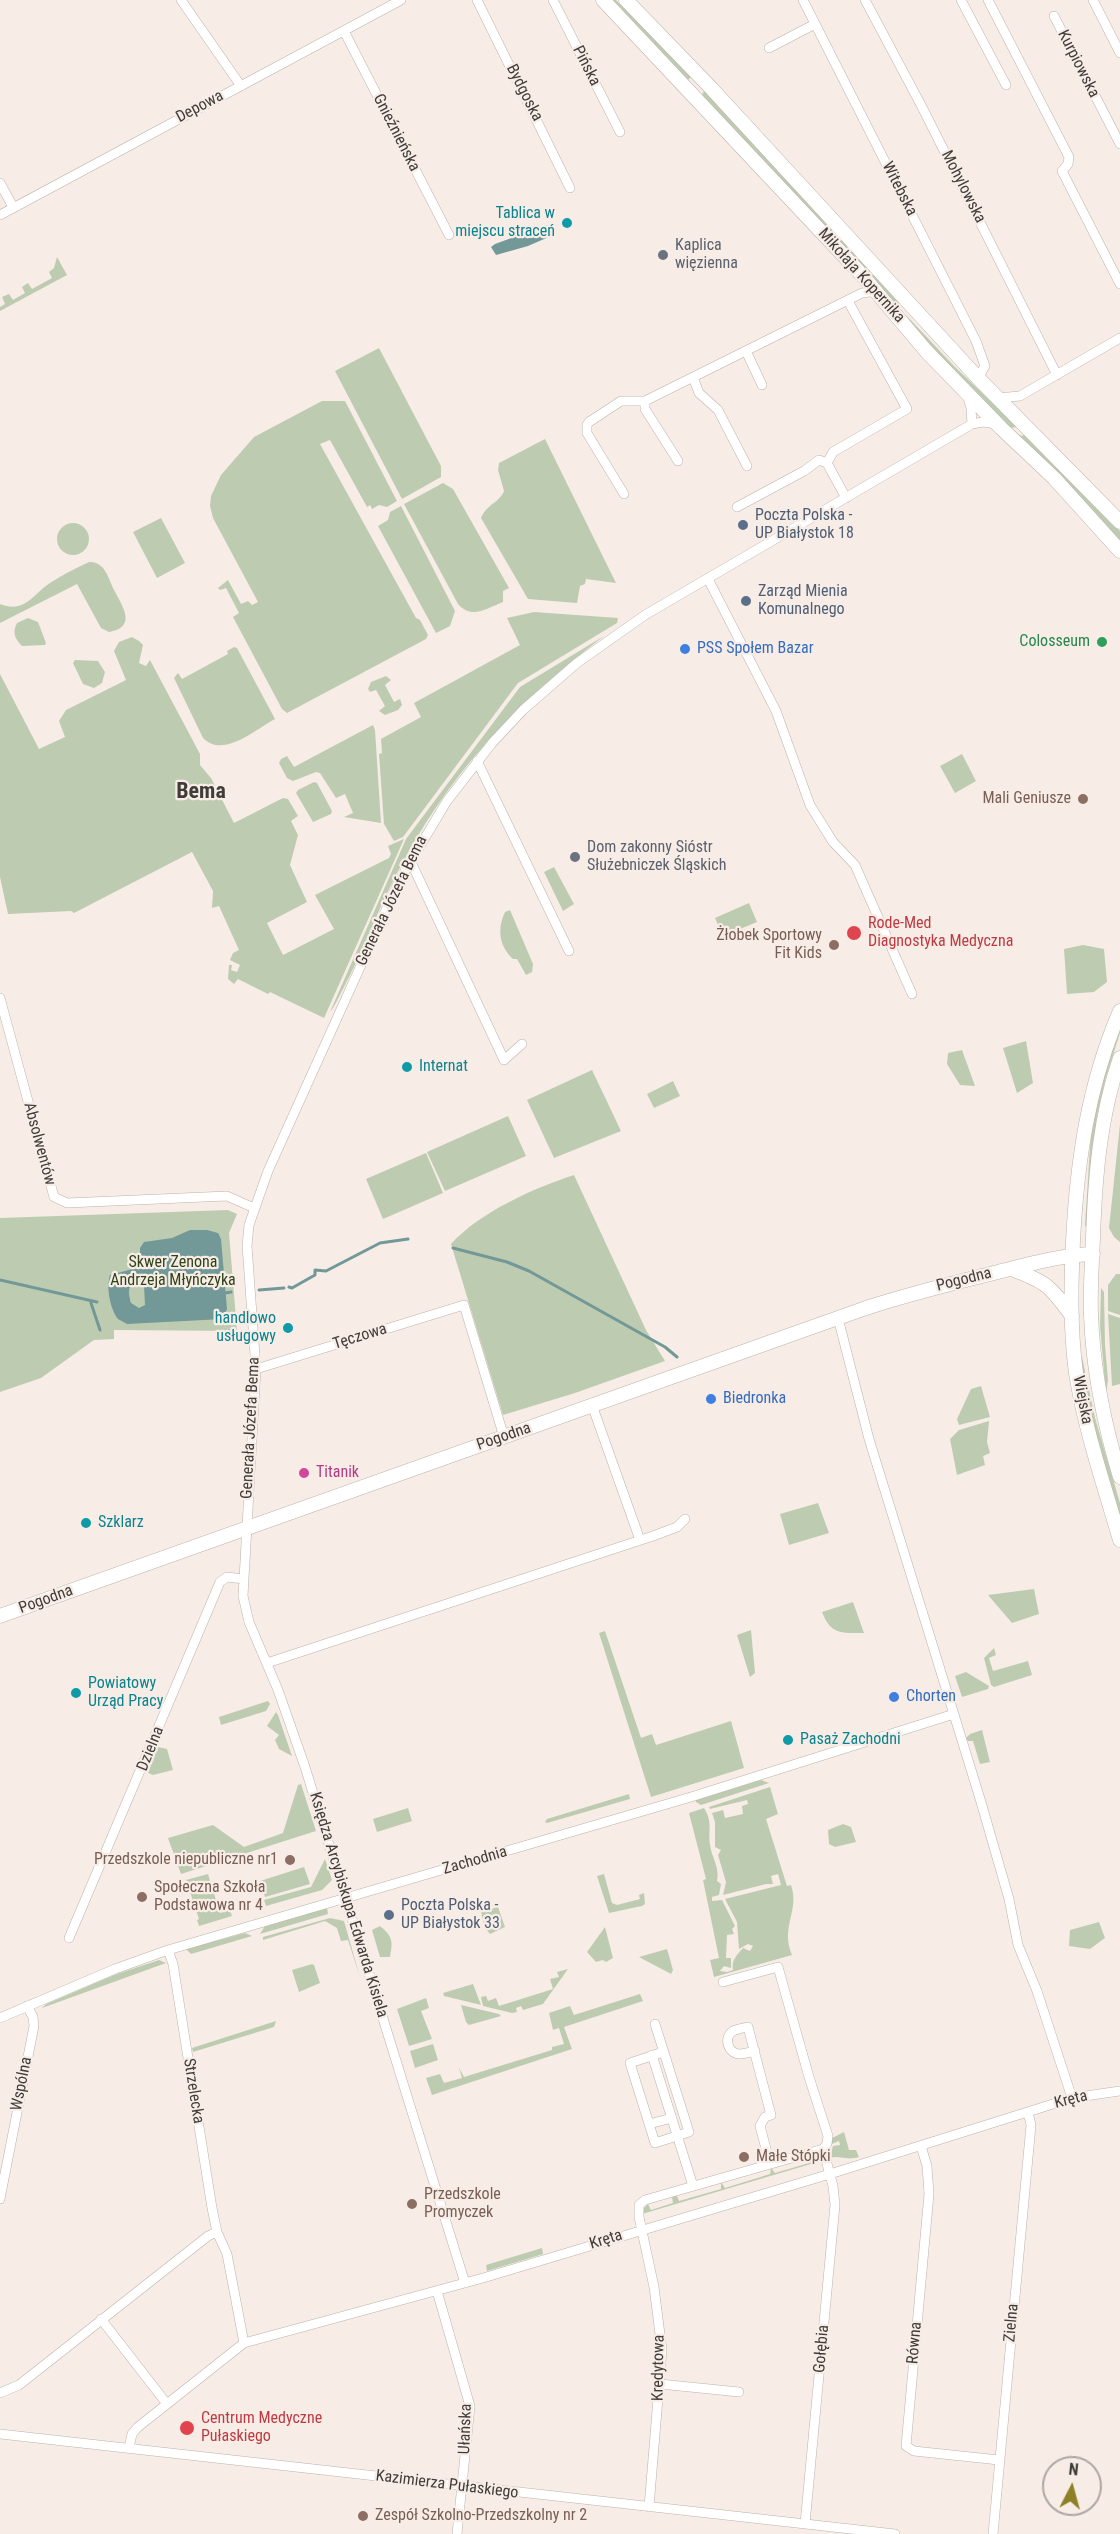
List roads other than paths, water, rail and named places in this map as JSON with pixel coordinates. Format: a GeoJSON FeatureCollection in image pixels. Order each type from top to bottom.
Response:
{"type":"FeatureCollection","features":[{"type":"Feature","properties":{"kind":"main road","name":"Mikołaja Kopernika"},"geometry":{"type":"LineString","coordinates":[[603,0],[877,291],[966,393],[1054,478],[1120,550]]}},
{"type":"Feature","properties":{"kind":"main road","name":"Mikołaja Kopernika"},"geometry":{"type":"LineString","coordinates":[[626,0],[920,312],[978,378],[1120,522]]}},
{"type":"Feature","properties":{"kind":"main road"},"geometry":{"type":"LineString","coordinates":[[693,95],[705,82]]}},
{"type":"Feature","properties":{"kind":"main road"},"geometry":{"type":"LineString","coordinates":[[901,321],[900,314],[904,310],[910,308],[920,312]]}},
{"type":"Feature","properties":{"kind":"main road","name":"Wiejska"},"geometry":{"type":"LineString","coordinates":[[1120,1011],[1098,1073],[1084,1127],[1076,1180],[1072,1316],[1076,1372],[1086,1425],[1120,1540]]}},
{"type":"Feature","properties":{"kind":"main road","name":"Wiejska"},"geometry":{"type":"LineString","coordinates":[[1120,1058],[1101,1135],[1095,1184],[1091,1314],[1095,1369],[1110,1443],[1120,1477]]}},
{"type":"Feature","properties":{"kind":"main road"},"geometry":{"type":"LineString","coordinates":[[1073,1255],[1093,1254]]}},
{"type":"Feature","properties":{"kind":"main road","name":"Pogodna"},"geometry":{"type":"LineString","coordinates":[[0,1616],[912,1293],[1073,1255]]}},
{"type":"Feature","properties":{"kind":"main road","name":"Pogodna"},"geometry":{"type":"LineString","coordinates":[[1011,1269],[1029,1275],[1052,1288],[1072,1316]]}},
{"type":"Feature","properties":{"kind":"street"},"geometry":{"type":"LineString","coordinates":[[181,0],[241,86]]}},
{"type":"Feature","properties":{"kind":"street","name":"Depowa"},"geometry":{"type":"LineString","coordinates":[[0,215],[401,0]]}},
{"type":"Feature","properties":{"kind":"street","name":"Bydgoska"},"geometry":{"type":"LineString","coordinates":[[477,0],[570,188]]}},
{"type":"Feature","properties":{"kind":"street","name":"Pińska"},"geometry":{"type":"LineString","coordinates":[[553,0],[620,132]]}},
{"type":"Feature","properties":{"kind":"street","name":"Witebska"},"geometry":{"type":"LineString","coordinates":[[803,0],[985,361],[985,366],[978,378]]}},
{"type":"Feature","properties":{"kind":"street","name":"Mohylowska"},"geometry":{"type":"LineString","coordinates":[[866,0],[1057,375]]}},
{"type":"Feature","properties":{"kind":"street"},"geometry":{"type":"LineString","coordinates":[[962,0],[1006,85]]}},
{"type":"Feature","properties":{"kind":"street"},"geometry":{"type":"LineString","coordinates":[[988,0],[1069,157],[1068,164],[1062,171],[1120,284]]}},
{"type":"Feature","properties":{"kind":"street"},"geometry":{"type":"LineString","coordinates":[[1093,0],[1120,53]]}},
{"type":"Feature","properties":{"kind":"street","name":"Kurpiowska"},"geometry":{"type":"LineString","coordinates":[[1053,16],[1120,144]]}},
{"type":"Feature","properties":{"kind":"street"},"geometry":{"type":"LineString","coordinates":[[769,48],[815,24]]}},
{"type":"Feature","properties":{"kind":"street","name":"Gnieźnieńska"},"geometry":{"type":"LineString","coordinates":[[344,31],[449,235]]}},
{"type":"Feature","properties":{"kind":"street"},"geometry":{"type":"LineString","coordinates":[[0,183],[14,207]]}},
{"type":"Feature","properties":{"kind":"street"},"geometry":{"type":"LineString","coordinates":[[861,274],[862,292]]}},
{"type":"Feature","properties":{"kind":"street"},"geometry":{"type":"LineString","coordinates":[[624,494],[587,433],[587,425],[621,401],[645,401],[862,292],[877,291]]}},
{"type":"Feature","properties":{"kind":"street"},"geometry":{"type":"LineString","coordinates":[[827,463],[833,452],[907,409],[848,301]]}},
{"type":"Feature","properties":{"kind":"street"},"geometry":{"type":"LineString","coordinates":[[998,398],[1020,396],[1120,338]]}},
{"type":"Feature","properties":{"kind":"street"},"geometry":{"type":"LineString","coordinates":[[746,351],[762,385]]}},
{"type":"Feature","properties":{"kind":"street"},"geometry":{"type":"LineString","coordinates":[[693,377],[699,393],[718,410],[747,466]]}},
{"type":"Feature","properties":{"kind":"street"},"geometry":{"type":"LineString","coordinates":[[966,393],[971,408],[972,424],[983,422],[996,424]]}},
{"type":"Feature","properties":{"kind":"street"},"geometry":{"type":"LineString","coordinates":[[1018,418],[1020,396]]}},
{"type":"Feature","properties":{"kind":"street"},"geometry":{"type":"LineString","coordinates":[[645,401],[645,409],[678,461]]}},
{"type":"Feature","properties":{"kind":"street","name":"Generała Józefa Bema"},"geometry":{"type":"LineString","coordinates":[[246,1528],[256,1369],[247,1246],[249,1225],[268,1171],[325,1042],[410,860],[447,801],[477,761],[523,710],[577,663],[645,615],[972,424]]}},
{"type":"Feature","properties":{"kind":"street"},"geometry":{"type":"LineString","coordinates":[[737,507],[804,471],[819,459],[827,463],[846,498]]}},
{"type":"Feature","properties":{"kind":"street"},"geometry":{"type":"LineString","coordinates":[[708,579],[776,711],[810,805],[833,842],[855,865],[912,994]]}},
{"type":"Feature","properties":{"kind":"street"},"geometry":{"type":"LineString","coordinates":[[477,761],[568,951]]}},
{"type":"Feature","properties":{"kind":"street"},"geometry":{"type":"LineString","coordinates":[[410,860],[504,1060],[522,1044]]}},
{"type":"Feature","properties":{"kind":"street","name":"Absolwentów"},"geometry":{"type":"LineString","coordinates":[[0,998],[54,1197],[67,1203],[227,1196],[254,1208]]}},
{"type":"Feature","properties":{"kind":"street","name":"Tęczowa"},"geometry":{"type":"LineString","coordinates":[[256,1369],[464,1305],[504,1437]]}},
{"type":"Feature","properties":{"kind":"street"},"geometry":{"type":"LineString","coordinates":[[838,1318],[873,1456],[1006,1889],[1018,1945],[1037,1991],[1072,2098]]}},
{"type":"Feature","properties":{"kind":"street"},"geometry":{"type":"LineString","coordinates":[[592,1405],[640,1540]]}},
{"type":"Feature","properties":{"kind":"street"},"geometry":{"type":"LineString","coordinates":[[267,1663],[640,1540],[677,1527],[685,1519]]}},
{"type":"Feature","properties":{"kind":"street","name":"Księdza Arcybiskupa Edwarda Kisiela"},"geometry":{"type":"LineString","coordinates":[[246,1528],[245,1609],[305,1767],[465,2283]]}},
{"type":"Feature","properties":{"kind":"street","name":"Dzielna"},"geometry":{"type":"LineString","coordinates":[[69,1938],[220,1582],[227,1577],[244,1579]]}},
{"type":"Feature","properties":{"kind":"street","name":"Zachodnia"},"geometry":{"type":"LineString","coordinates":[[0,2018],[115,1969],[168,1950],[682,1799],[954,1714]]}},
{"type":"Feature","properties":{"kind":"street","name":"Strzelecka"},"geometry":{"type":"LineString","coordinates":[[168,1950],[173,1964],[217,2232],[227,2254],[244,2343]]}},
{"type":"Feature","properties":{"kind":"street","name":"Gołębia"},"geometry":{"type":"LineString","coordinates":[[723,1982],[778,1967],[828,2136],[827,2144],[823,2149],[835,2205],[805,2524]]}},
{"type":"Feature","properties":{"kind":"street","name":"Wspólna"},"geometry":{"type":"LineString","coordinates":[[0,2199],[34,2026],[33,2017],[27,2006]]}},
{"type":"Feature","properties":{"kind":"street"},"geometry":{"type":"LineString","coordinates":[[655,2024],[689,2133],[655,2143],[630,2063],[663,2052]]}},
{"type":"Feature","properties":{"kind":"street"},"geometry":{"type":"LineString","coordinates":[[754,2051],[771,2115],[765,2117],[760,2126],[770,2164]]}},
{"type":"Feature","properties":{"kind":"street"},"geometry":{"type":"LineString","coordinates":[[652,2055],[693,2186],[823,2149]]}},
{"type":"Feature","properties":{"kind":"street","name":"Kręta"},"geometry":{"type":"LineString","coordinates":[[129,2448],[132,2434],[138,2427],[244,2343],[465,2283],[830,2174],[1072,2098],[1120,2091]]}},
{"type":"Feature","properties":{"kind":"street","name":"Zielna"},"geometry":{"type":"LineString","coordinates":[[993,2534],[1031,2125],[1028,2112]]}},
{"type":"Feature","properties":{"kind":"street"},"geometry":{"type":"LineString","coordinates":[[649,2124],[672,2118]]}},
{"type":"Feature","properties":{"kind":"street","name":"Równa"},"geometry":{"type":"LineString","coordinates":[[921,2146],[927,2166],[928,2194],[906,2445],[914,2451],[999,2460]]}},
{"type":"Feature","properties":{"kind":"street","name":"Kredytowa"},"geometry":{"type":"LineString","coordinates":[[650,2507],[662,2337],[639,2217],[639,2205],[645,2200],[693,2186]]}},
{"type":"Feature","properties":{"kind":"street"},"geometry":{"type":"LineString","coordinates":[[0,2393],[19,2385],[208,2236],[217,2232]]}},
{"type":"Feature","properties":{"kind":"street","name":"Ułańska"},"geometry":{"type":"LineString","coordinates":[[436,2291],[470,2406],[457,2534]]}},
{"type":"Feature","properties":{"kind":"street"},"geometry":{"type":"LineString","coordinates":[[101,2319],[167,2404]]}},
{"type":"Feature","properties":{"kind":"street"},"geometry":{"type":"LineString","coordinates":[[660,2384],[739,2392]]}},
{"type":"Feature","properties":{"kind":"street","name":"Kazimierza Pułaskiego"},"geometry":{"type":"LineString","coordinates":[[0,2434],[895,2534]]}},
{"type":"Feature","properties":{"kind":"water"},"geometry":{"type":"Polygon","coordinates":[[[547,225],[553,232],[551,236],[528,246],[496,255],[491,247],[495,244],[547,225]]]}},
{"type":"Feature","properties":{"kind":"water"},"geometry":{"type":"Polygon","coordinates":[[[190,1230],[207,1230],[218,1233],[221,1239],[227,1309],[223,1319],[127,1324],[118,1319],[110,1298],[108,1286],[110,1275],[140,1267],[140,1248],[144,1242],[172,1238],[190,1230]],[[137,1281],[130,1288],[131,1303],[139,1308],[145,1305],[144,1286],[137,1281]]]}},
{"type":"Feature","properties":{"kind":"waterway"},"geometry":{"type":"LineString","coordinates":[[289,1287],[292,1288],[315,1275],[315,1270],[326,1271],[380,1243],[408,1239]]}},
{"type":"Feature","properties":{"kind":"waterway"},"geometry":{"type":"LineString","coordinates":[[453,1248],[507,1262],[529,1271],[665,1347],[677,1357]]}},
{"type":"Feature","properties":{"kind":"waterway"},"geometry":{"type":"LineString","coordinates":[[0,1280],[97,1302]]}},
{"type":"Feature","properties":{"kind":"waterway"},"geometry":{"type":"LineString","coordinates":[[259,1290],[284,1288]]}},
{"type":"Feature","properties":{"kind":"waterway"},"geometry":{"type":"LineString","coordinates":[[225,1293],[231,1292]]}},
{"type":"Feature","properties":{"kind":"waterway"},"geometry":{"type":"LineString","coordinates":[[91,1303],[100,1330]]}},
{"type":"Feature","properties":{"kind":"place","name":"Tablica w miejscu straceń"},"geometry":{"type":"Point","coordinates":[567,223]}},
{"type":"Feature","properties":{"kind":"place","name":"Kaplica więzienna"},"geometry":{"type":"Point","coordinates":[663,255]}},
{"type":"Feature","properties":{"kind":"place","name":"Poczta Polska - UP Białystok 18"},"geometry":{"type":"Point","coordinates":[743,525]}},
{"type":"Feature","properties":{"kind":"place","name":"Zarząd Mienia Komunalnego"},"geometry":{"type":"Point","coordinates":[746,601]}},
{"type":"Feature","properties":{"kind":"place","name":"Colosseum"},"geometry":{"type":"Point","coordinates":[1102,642]}},
{"type":"Feature","properties":{"kind":"place","name":"PSS Społem Bazar"},"geometry":{"type":"Point","coordinates":[685,649]}},
{"type":"Feature","properties":{"kind":"place","name":"Mali Geniusze"},"geometry":{"type":"Point","coordinates":[1083,799]}},
{"type":"Feature","properties":{"kind":"place","name":"Dom zakonny Sióstr Służebniczek Śląskich"},"geometry":{"type":"Point","coordinates":[575,857]}},
{"type":"Feature","properties":{"kind":"place","name":"Rode-Med Diagnostyka Medyczna"},"geometry":{"type":"Point","coordinates":[854,933]}},
{"type":"Feature","properties":{"kind":"place","name":"Żłobek Sportowy Fit Kids"},"geometry":{"type":"Point","coordinates":[834,945]}},
{"type":"Feature","properties":{"kind":"place","name":"Internat"},"geometry":{"type":"Point","coordinates":[407,1067]}},
{"type":"Feature","properties":{"kind":"place","name":"handlowo usługowy"},"geometry":{"type":"Point","coordinates":[288,1328]}},
{"type":"Feature","properties":{"kind":"place","name":"Biedronka"},"geometry":{"type":"Point","coordinates":[711,1399]}},
{"type":"Feature","properties":{"kind":"place","name":"Titanik"},"geometry":{"type":"Point","coordinates":[304,1473]}},
{"type":"Feature","properties":{"kind":"place","name":"Szklarz"},"geometry":{"type":"Point","coordinates":[86,1523]}},
{"type":"Feature","properties":{"kind":"place","name":"Powiatowy Urząd Pracy"},"geometry":{"type":"Point","coordinates":[76,1693]}},
{"type":"Feature","properties":{"kind":"place","name":"Chorten"},"geometry":{"type":"Point","coordinates":[894,1697]}},
{"type":"Feature","properties":{"kind":"place","name":"Pasaż Zachodni"},"geometry":{"type":"Point","coordinates":[788,1740]}},
{"type":"Feature","properties":{"kind":"place","name":"Przedszkole niepubliczne nr1"},"geometry":{"type":"Point","coordinates":[290,1860]}},
{"type":"Feature","properties":{"kind":"place","name":"Społeczna Szkoła Podstawowa nr 4"},"geometry":{"type":"Point","coordinates":[142,1897]}},
{"type":"Feature","properties":{"kind":"place","name":"Poczta Polska - UP Białystok 33"},"geometry":{"type":"Point","coordinates":[389,1915]}},
{"type":"Feature","properties":{"kind":"place","name":"Małe Stópki"},"geometry":{"type":"Point","coordinates":[744,2157]}},
{"type":"Feature","properties":{"kind":"place","name":"Przedszkole Promyczek"},"geometry":{"type":"Point","coordinates":[412,2204]}},
{"type":"Feature","properties":{"kind":"place","name":"Centrum Medyczne Pułaskiego"},"geometry":{"type":"Point","coordinates":[187,2428]}},
{"type":"Feature","properties":{"kind":"place","name":"Zespół Szkolno-Przedszkolny nr 2"},"geometry":{"type":"Point","coordinates":[363,2516]}},
{"type":"Feature","properties":{"kind":"district","name":"Bema"},"geometry":{"type":"Point","coordinates":[201,792]}},
{"type":"Feature","properties":{"kind":"park label","name":"Skwer Zenona Andrzeja Młyńczyka"},"geometry":{"type":"Point","coordinates":[173,1272]}}]}
